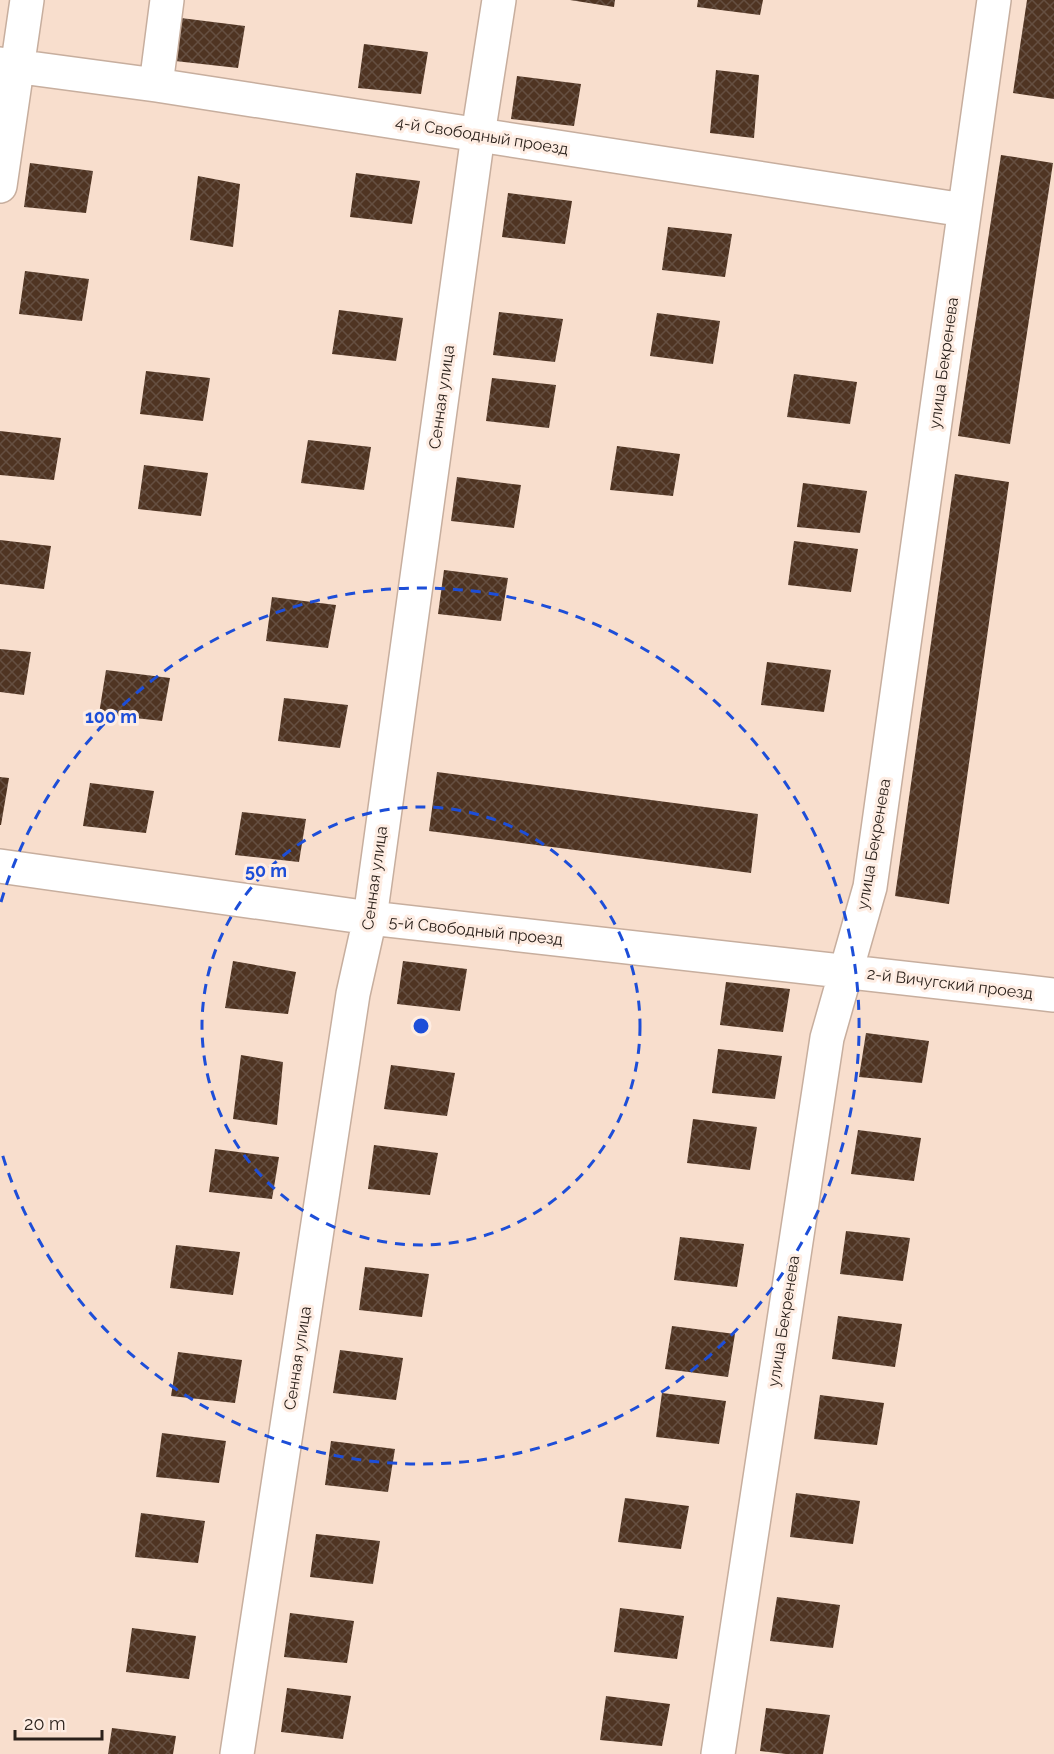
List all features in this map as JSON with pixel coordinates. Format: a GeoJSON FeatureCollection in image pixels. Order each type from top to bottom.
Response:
{"type":"FeatureCollection","features":[{"type":"Feature","properties":{"kind":"street"},"geometry":{"type":"LineString","coordinates":[[0,186],[8,65],[27,0]]}},
{"type":"Feature","properties":{"kind":"street"},"geometry":{"type":"LineString","coordinates":[[156,85],[167,0]]}},
{"type":"Feature","properties":{"kind":"street","name":"Сенная улица"},"geometry":{"type":"LineString","coordinates":[[237,1754],[353,994],[370,918],[478,135],[499,0]]}},
{"type":"Feature","properties":{"kind":"street","name":"улица Бекренева"},"geometry":{"type":"LineString","coordinates":[[718,1754],[827,1038],[870,886],[994,0]]}},
{"type":"Feature","properties":{"kind":"street","name":"4-й Свободный проезд"},"geometry":{"type":"LineString","coordinates":[[8,65],[156,85],[964,210]]}},
{"type":"Feature","properties":{"kind":"street","name":"5-й Свободный проезд"},"geometry":{"type":"LineString","coordinates":[[0,866],[370,918],[846,971]]}},
{"type":"Feature","properties":{"kind":"street","name":"2-й Вичугский проезд"},"geometry":{"type":"LineString","coordinates":[[846,971],[1054,995]]}},
{"type":"Feature","properties":{"kind":"building"},"geometry":{"type":"Polygon","coordinates":[[[570,0],[615,0],[614,7],[570,0]]]}},
{"type":"Feature","properties":{"kind":"building"},"geometry":{"type":"Polygon","coordinates":[[[698,0],[763,0],[760,15],[697,7],[698,0]]]}},
{"type":"Feature","properties":{"kind":"building"},"geometry":{"type":"Polygon","coordinates":[[[1027,0],[1054,0],[1054,99],[1013,93],[1027,0]]]}},
{"type":"Feature","properties":{"kind":"building"},"geometry":{"type":"Polygon","coordinates":[[[181,18],[245,26],[238,68],[175,61],[181,18]]]}},
{"type":"Feature","properties":{"kind":"building"},"geometry":{"type":"Polygon","coordinates":[[[364,44],[428,52],[421,94],[358,88],[364,44]]]}},
{"type":"Feature","properties":{"kind":"building"},"geometry":{"type":"Polygon","coordinates":[[[716,70],[759,75],[754,138],[710,133],[716,70]]]}},
{"type":"Feature","properties":{"kind":"building"},"geometry":{"type":"Polygon","coordinates":[[[517,76],[581,84],[574,126],[511,119],[517,76]]]}},
{"type":"Feature","properties":{"kind":"building"},"geometry":{"type":"Polygon","coordinates":[[[1001,155],[1053,163],[1010,444],[958,436],[1001,155]]]}},
{"type":"Feature","properties":{"kind":"building"},"geometry":{"type":"Polygon","coordinates":[[[30,163],[93,171],[86,213],[24,207],[30,163]]]}},
{"type":"Feature","properties":{"kind":"building"},"geometry":{"type":"Polygon","coordinates":[[[356,173],[420,181],[412,224],[350,217],[356,173]]]}},
{"type":"Feature","properties":{"kind":"building"},"geometry":{"type":"Polygon","coordinates":[[[198,176],[240,184],[233,247],[190,240],[198,176]]]}},
{"type":"Feature","properties":{"kind":"building"},"geometry":{"type":"Polygon","coordinates":[[[508,193],[572,201],[565,244],[502,237],[508,193]]]}},
{"type":"Feature","properties":{"kind":"building"},"geometry":{"type":"Polygon","coordinates":[[[668,227],[732,234],[725,277],[662,270],[668,227]]]}},
{"type":"Feature","properties":{"kind":"building"},"geometry":{"type":"Polygon","coordinates":[[[25,271],[89,279],[82,321],[19,314],[25,271]]]}},
{"type":"Feature","properties":{"kind":"building"},"geometry":{"type":"Polygon","coordinates":[[[339,310],[403,318],[396,361],[332,354],[339,310]]]}},
{"type":"Feature","properties":{"kind":"building"},"geometry":{"type":"Polygon","coordinates":[[[499,312],[563,319],[555,362],[493,355],[499,312]]]}},
{"type":"Feature","properties":{"kind":"building"},"geometry":{"type":"Polygon","coordinates":[[[657,313],[720,321],[713,364],[650,356],[657,313]]]}},
{"type":"Feature","properties":{"kind":"building"},"geometry":{"type":"Polygon","coordinates":[[[146,371],[210,378],[203,421],[140,414],[146,371]]]}},
{"type":"Feature","properties":{"kind":"building"},"geometry":{"type":"Polygon","coordinates":[[[794,374],[857,382],[850,424],[787,417],[794,374]]]}},
{"type":"Feature","properties":{"kind":"building"},"geometry":{"type":"Polygon","coordinates":[[[492,378],[556,385],[549,428],[486,421],[492,378]]]}},
{"type":"Feature","properties":{"kind":"building"},"geometry":{"type":"Polygon","coordinates":[[[0,431],[61,438],[54,480],[0,475],[0,431]]]}},
{"type":"Feature","properties":{"kind":"building"},"geometry":{"type":"Polygon","coordinates":[[[308,440],[371,447],[364,490],[301,483],[308,440]]]}},
{"type":"Feature","properties":{"kind":"building"},"geometry":{"type":"Polygon","coordinates":[[[617,446],[680,454],[673,496],[610,490],[617,446]]]}},
{"type":"Feature","properties":{"kind":"building"},"geometry":{"type":"Polygon","coordinates":[[[144,465],[208,473],[201,516],[138,509],[144,465]]]}},
{"type":"Feature","properties":{"kind":"building"},"geometry":{"type":"Polygon","coordinates":[[[955,474],[1009,482],[949,904],[895,896],[955,474]]]}},
{"type":"Feature","properties":{"kind":"building"},"geometry":{"type":"Polygon","coordinates":[[[457,477],[521,485],[514,528],[451,521],[457,477]]]}},
{"type":"Feature","properties":{"kind":"building"},"geometry":{"type":"Polygon","coordinates":[[[803,483],[867,491],[860,533],[797,527],[803,483]]]}},
{"type":"Feature","properties":{"kind":"building"},"geometry":{"type":"Polygon","coordinates":[[[0,540],[51,546],[44,589],[0,584],[0,540]]]}},
{"type":"Feature","properties":{"kind":"building"},"geometry":{"type":"Polygon","coordinates":[[[794,541],[858,549],[851,592],[788,585],[794,541]]]}},
{"type":"Feature","properties":{"kind":"building"},"geometry":{"type":"Polygon","coordinates":[[[444,570],[508,578],[501,621],[438,614],[444,570]]]}},
{"type":"Feature","properties":{"kind":"building"},"geometry":{"type":"Polygon","coordinates":[[[272,597],[336,605],[328,648],[266,641],[272,597]]]}},
{"type":"Feature","properties":{"kind":"building"},"geometry":{"type":"Polygon","coordinates":[[[0,649],[31,652],[24,695],[0,692],[0,649]]]}},
{"type":"Feature","properties":{"kind":"building"},"geometry":{"type":"Polygon","coordinates":[[[767,662],[831,670],[824,712],[761,705],[767,662]]]}},
{"type":"Feature","properties":{"kind":"building"},"geometry":{"type":"Polygon","coordinates":[[[106,670],[170,678],[162,721],[99,714],[106,670]]]}},
{"type":"Feature","properties":{"kind":"building"},"geometry":{"type":"Polygon","coordinates":[[[284,698],[348,705],[340,748],[278,741],[284,698]]]}},
{"type":"Feature","properties":{"kind":"building"},"geometry":{"type":"Polygon","coordinates":[[[437,772],[758,814],[751,873],[429,831],[437,772]]]}},
{"type":"Feature","properties":{"kind":"building"},"geometry":{"type":"Polygon","coordinates":[[[0,777],[9,778],[1,825],[0,825],[0,777]]]}},
{"type":"Feature","properties":{"kind":"building"},"geometry":{"type":"Polygon","coordinates":[[[90,783],[154,791],[146,833],[83,826],[90,783]]]}},
{"type":"Feature","properties":{"kind":"building"},"geometry":{"type":"Polygon","coordinates":[[[242,812],[306,819],[299,862],[235,855],[242,812]]]}},
{"type":"Feature","properties":{"kind":"building"},"geometry":{"type":"Polygon","coordinates":[[[233,961],[296,972],[288,1014],[225,1008],[233,961]]]}},
{"type":"Feature","properties":{"kind":"building"},"geometry":{"type":"Polygon","coordinates":[[[403,961],[467,969],[460,1011],[397,1004],[403,961]]]}},
{"type":"Feature","properties":{"kind":"building"},"geometry":{"type":"Polygon","coordinates":[[[726,982],[790,989],[783,1032],[720,1025],[726,982]]]}},
{"type":"Feature","properties":{"kind":"building"},"geometry":{"type":"Polygon","coordinates":[[[866,1033],[929,1041],[922,1083],[859,1077],[866,1033]]]}},
{"type":"Feature","properties":{"kind":"building"},"geometry":{"type":"Polygon","coordinates":[[[718,1049],[782,1056],[775,1099],[712,1093],[718,1049]]]}},
{"type":"Feature","properties":{"kind":"building"},"geometry":{"type":"Polygon","coordinates":[[[241,1055],[283,1062],[277,1125],[233,1119],[241,1055]]]}},
{"type":"Feature","properties":{"kind":"building"},"geometry":{"type":"Polygon","coordinates":[[[391,1065],[455,1073],[447,1116],[384,1109],[391,1065]]]}},
{"type":"Feature","properties":{"kind":"building"},"geometry":{"type":"Polygon","coordinates":[[[693,1119],[757,1127],[750,1170],[687,1163],[693,1119]]]}},
{"type":"Feature","properties":{"kind":"building"},"geometry":{"type":"Polygon","coordinates":[[[858,1130],[921,1138],[914,1181],[851,1174],[858,1130]]]}},
{"type":"Feature","properties":{"kind":"building"},"geometry":{"type":"Polygon","coordinates":[[[374,1145],[438,1153],[430,1195],[368,1189],[374,1145]]]}},
{"type":"Feature","properties":{"kind":"building"},"geometry":{"type":"Polygon","coordinates":[[[215,1149],[279,1157],[272,1199],[209,1192],[215,1149]]]}},
{"type":"Feature","properties":{"kind":"building"},"geometry":{"type":"Polygon","coordinates":[[[846,1231],[910,1238],[903,1281],[840,1274],[846,1231]]]}},
{"type":"Feature","properties":{"kind":"building"},"geometry":{"type":"Polygon","coordinates":[[[680,1237],[744,1244],[737,1287],[674,1280],[680,1237]]]}},
{"type":"Feature","properties":{"kind":"building"},"geometry":{"type":"Polygon","coordinates":[[[176,1245],[240,1252],[233,1295],[170,1288],[176,1245]]]}},
{"type":"Feature","properties":{"kind":"building"},"geometry":{"type":"Polygon","coordinates":[[[365,1267],[429,1274],[422,1317],[359,1310],[365,1267]]]}},
{"type":"Feature","properties":{"kind":"building"},"geometry":{"type":"Polygon","coordinates":[[[838,1316],[902,1324],[895,1367],[832,1359],[838,1316]]]}},
{"type":"Feature","properties":{"kind":"building"},"geometry":{"type":"Polygon","coordinates":[[[672,1326],[735,1334],[728,1377],[665,1369],[672,1326]]]}},
{"type":"Feature","properties":{"kind":"building"},"geometry":{"type":"Polygon","coordinates":[[[340,1350],[403,1358],[396,1400],[333,1393],[340,1350]]]}},
{"type":"Feature","properties":{"kind":"building"},"geometry":{"type":"Polygon","coordinates":[[[178,1352],[242,1360],[235,1403],[171,1396],[178,1352]]]}},
{"type":"Feature","properties":{"kind":"building"},"geometry":{"type":"Polygon","coordinates":[[[662,1393],[726,1401],[719,1444],[656,1437],[662,1393]]]}},
{"type":"Feature","properties":{"kind":"building"},"geometry":{"type":"Polygon","coordinates":[[[820,1395],[884,1403],[877,1445],[814,1439],[820,1395]]]}},
{"type":"Feature","properties":{"kind":"building"},"geometry":{"type":"Polygon","coordinates":[[[162,1433],[226,1441],[219,1483],[156,1477],[162,1433]]]}},
{"type":"Feature","properties":{"kind":"building"},"geometry":{"type":"Polygon","coordinates":[[[331,1441],[395,1449],[388,1492],[325,1485],[331,1441]]]}},
{"type":"Feature","properties":{"kind":"building"},"geometry":{"type":"Polygon","coordinates":[[[796,1493],[860,1501],[853,1544],[790,1537],[796,1493]]]}},
{"type":"Feature","properties":{"kind":"building"},"geometry":{"type":"Polygon","coordinates":[[[625,1498],[689,1506],[681,1549],[618,1542],[625,1498]]]}},
{"type":"Feature","properties":{"kind":"building"},"geometry":{"type":"Polygon","coordinates":[[[141,1513],[205,1521],[198,1563],[135,1557],[141,1513]]]}},
{"type":"Feature","properties":{"kind":"building"},"geometry":{"type":"Polygon","coordinates":[[[316,1534],[380,1541],[373,1584],[310,1577],[316,1534]]]}},
{"type":"Feature","properties":{"kind":"building"},"geometry":{"type":"Polygon","coordinates":[[[777,1597],[840,1605],[833,1648],[770,1641],[777,1597]]]}},
{"type":"Feature","properties":{"kind":"building"},"geometry":{"type":"Polygon","coordinates":[[[620,1608],[684,1616],[677,1659],[614,1652],[620,1608]]]}},
{"type":"Feature","properties":{"kind":"building"},"geometry":{"type":"Polygon","coordinates":[[[290,1613],[354,1621],[347,1663],[284,1657],[290,1613]]]}},
{"type":"Feature","properties":{"kind":"building"},"geometry":{"type":"Polygon","coordinates":[[[132,1628],[196,1636],[189,1679],[126,1672],[132,1628]]]}},
{"type":"Feature","properties":{"kind":"building"},"geometry":{"type":"Polygon","coordinates":[[[287,1688],[351,1696],[343,1739],[281,1732],[287,1688]]]}},
{"type":"Feature","properties":{"kind":"building"},"geometry":{"type":"Polygon","coordinates":[[[606,1696],[670,1704],[662,1746],[600,1740],[606,1696]]]}},
{"type":"Feature","properties":{"kind":"building"},"geometry":{"type":"Polygon","coordinates":[[[766,1708],[830,1715],[823,1754],[760,1751],[766,1708]]]}},
{"type":"Feature","properties":{"kind":"building"},"geometry":{"type":"Polygon","coordinates":[[[112,1728],[176,1736],[173,1754],[108,1754],[112,1728]]]}}]}
